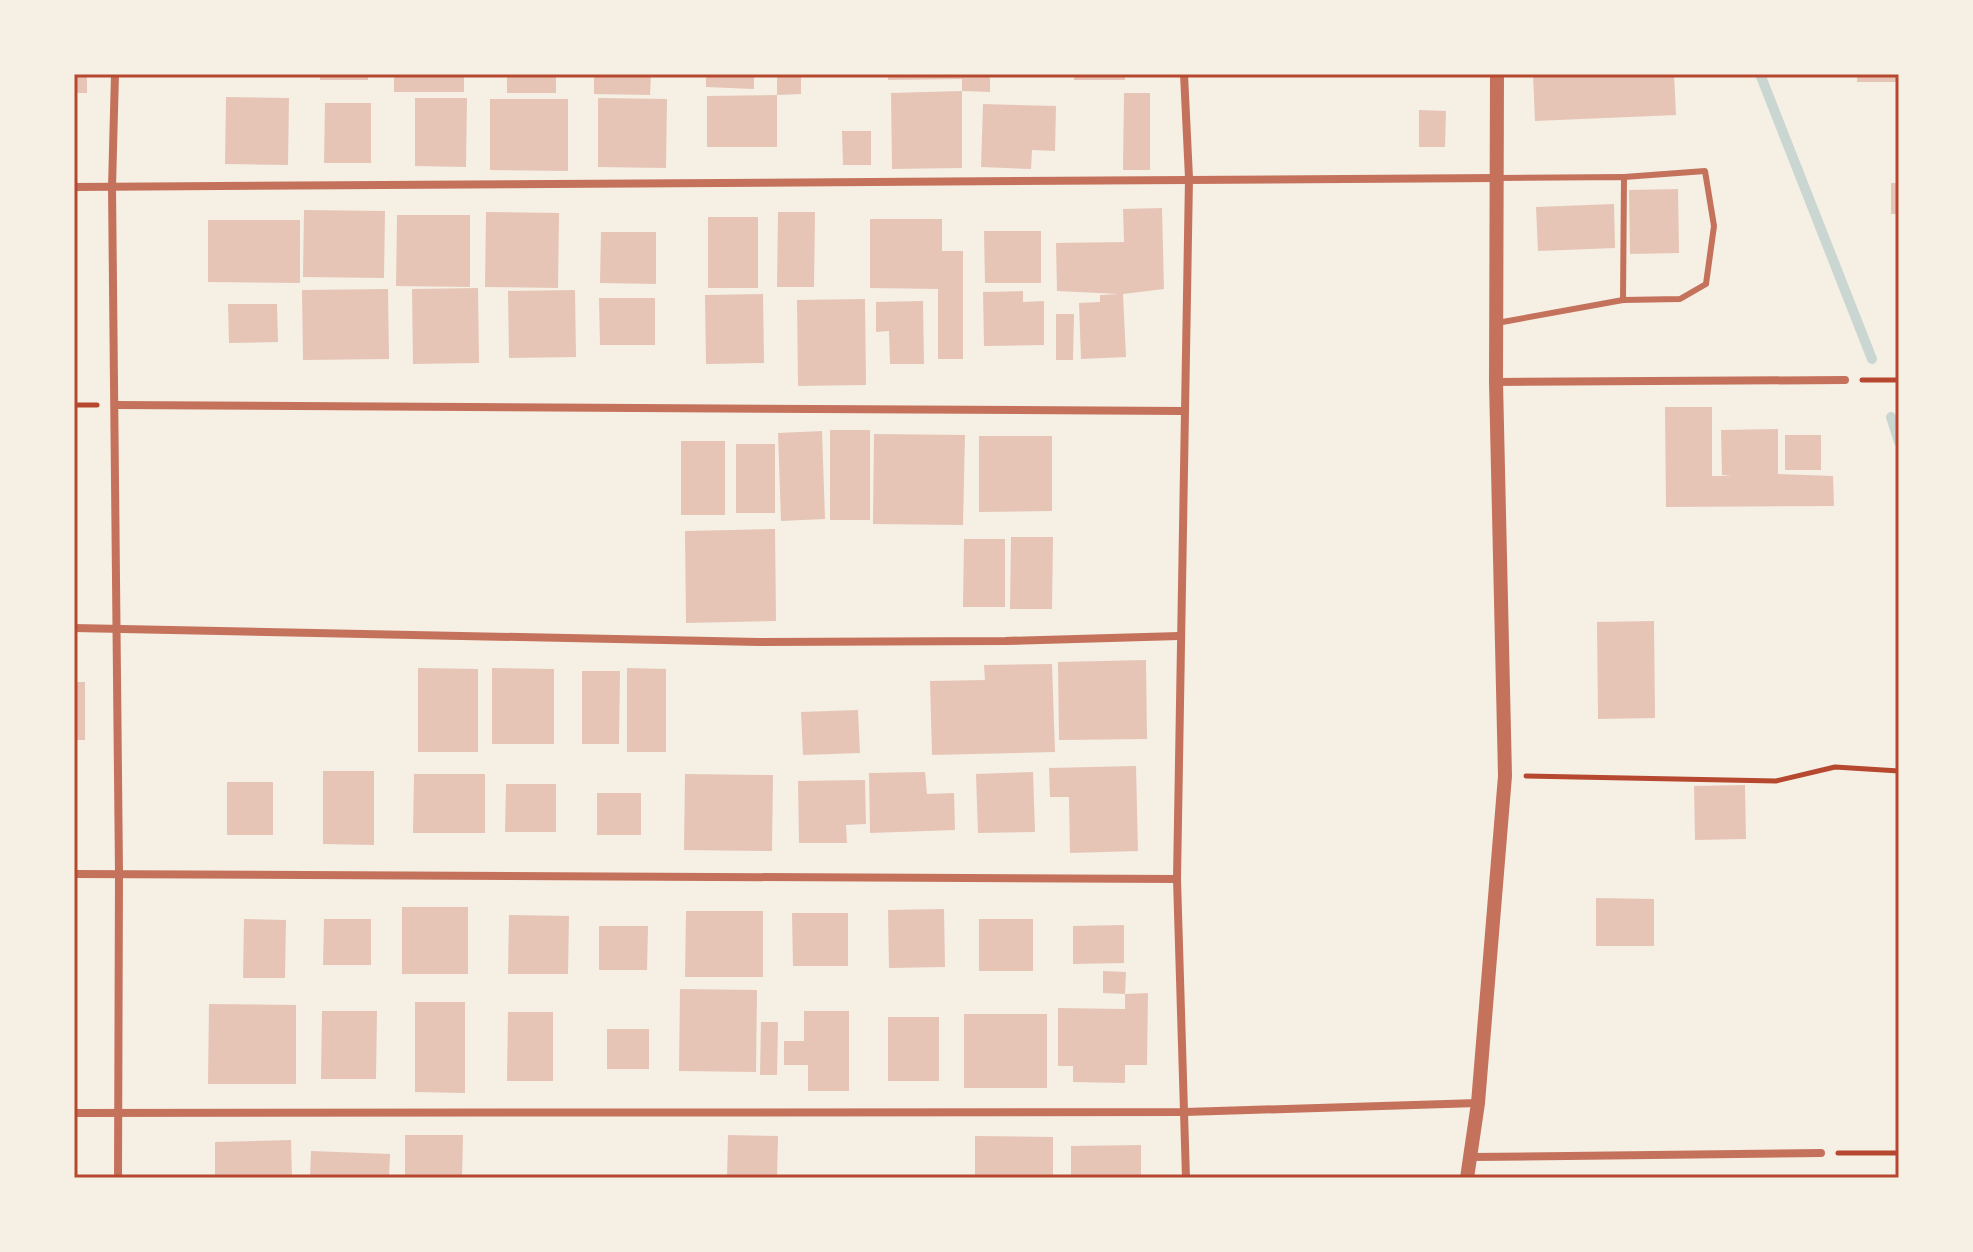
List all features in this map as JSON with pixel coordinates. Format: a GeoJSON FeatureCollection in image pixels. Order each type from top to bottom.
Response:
{"type":"FeatureCollection","features":[{"type":"Feature","properties":{"kind":"street"},"geometry":{"type":"LineString","coordinates":[[115,74],[112,187],[119,873],[118,1178]]}},
{"type":"Feature","properties":{"kind":"street"},"geometry":{"type":"LineString","coordinates":[[1184,74],[1189,178],[1177,879],[1186,1178]]}},
{"type":"Feature","properties":{"kind":"street"},"geometry":{"type":"LineString","coordinates":[[1467,1178],[1478,1103],[1505,776],[1496,382],[1497,74]]}},
{"type":"Feature","properties":{"kind":"street"},"geometry":{"type":"LineString","coordinates":[[74,187],[1498,178]]}},
{"type":"Feature","properties":{"kind":"street"},"geometry":{"type":"LineString","coordinates":[[1496,382],[1845,380]]}},
{"type":"Feature","properties":{"kind":"street"},"geometry":{"type":"LineString","coordinates":[[115,405],[1183,411]]}},
{"type":"Feature","properties":{"kind":"street"},"geometry":{"type":"LineString","coordinates":[[74,628],[759,642],[1005,641],[1179,636]]}},
{"type":"Feature","properties":{"kind":"street"},"geometry":{"type":"LineString","coordinates":[[74,874],[1177,879]]}},
{"type":"Feature","properties":{"kind":"street"},"geometry":{"type":"LineString","coordinates":[[74,1113],[1185,1112],[1478,1103]]}},
{"type":"Feature","properties":{"kind":"street"},"geometry":{"type":"LineString","coordinates":[[1472,1157],[1821,1153]]}},
{"type":"Feature","properties":{"kind":"lane"},"geometry":{"type":"LineString","coordinates":[[1497,323],[1623,300],[1680,299],[1706,284],[1714,226],[1705,171],[1624,177],[1498,178]]}},
{"type":"Feature","properties":{"kind":"lane"},"geometry":{"type":"LineString","coordinates":[[1623,300],[1624,177]]}},
{"type":"Feature","properties":{"kind":"path"},"geometry":{"type":"LineString","coordinates":[[1845,380],[1899,380]]}},
{"type":"Feature","properties":{"kind":"path"},"geometry":{"type":"LineString","coordinates":[[1505,776],[1776,781],[1835,767],[1899,771]]}},
{"type":"Feature","properties":{"kind":"path"},"geometry":{"type":"LineString","coordinates":[[1821,1153],[1899,1153]]}},
{"type":"Feature","properties":{"kind":"building"},"geometry":{"type":"Polygon","coordinates":[[[74,74],[87,74],[87,93],[74,93],[74,74]]]}},
{"type":"Feature","properties":{"kind":"building"},"geometry":{"type":"Polygon","coordinates":[[[320,74],[368,74],[368,80],[320,80],[320,74]]]}},
{"type":"Feature","properties":{"kind":"building"},"geometry":{"type":"Polygon","coordinates":[[[394,74],[464,74],[464,92],[394,92],[394,74]]]}},
{"type":"Feature","properties":{"kind":"building"},"geometry":{"type":"Polygon","coordinates":[[[507,74],[556,74],[556,93],[507,93],[507,74]]]}},
{"type":"Feature","properties":{"kind":"building"},"geometry":{"type":"Polygon","coordinates":[[[594,74],[651,74],[650,95],[594,94],[594,74]]]}},
{"type":"Feature","properties":{"kind":"building"},"geometry":{"type":"Polygon","coordinates":[[[706,74],[754,74],[754,89],[706,87],[706,74]]]}},
{"type":"Feature","properties":{"kind":"building"},"geometry":{"type":"Polygon","coordinates":[[[777,74],[801,74],[801,94],[777,95],[777,74]]]}},
{"type":"Feature","properties":{"kind":"building"},"geometry":{"type":"Polygon","coordinates":[[[888,74],[990,74],[990,92],[962,91],[962,79],[888,80],[888,74]]]}},
{"type":"Feature","properties":{"kind":"building"},"geometry":{"type":"Polygon","coordinates":[[[1074,74],[1125,74],[1125,80],[1074,80],[1074,74]]]}},
{"type":"Feature","properties":{"kind":"building"},"geometry":{"type":"Polygon","coordinates":[[[1533,74],[1674,74],[1676,115],[1535,121],[1533,74]]]}},
{"type":"Feature","properties":{"kind":"building"},"geometry":{"type":"Polygon","coordinates":[[[1857,74],[1899,74],[1899,82],[1857,82],[1857,74]]]}},
{"type":"Feature","properties":{"kind":"building"},"geometry":{"type":"Polygon","coordinates":[[[962,91],[962,168],[892,169],[891,93],[962,91]]]}},
{"type":"Feature","properties":{"kind":"building"},"geometry":{"type":"Polygon","coordinates":[[[1124,93],[1150,93],[1150,170],[1123,170],[1124,93]]]}},
{"type":"Feature","properties":{"kind":"building"},"geometry":{"type":"Polygon","coordinates":[[[777,95],[777,147],[707,147],[707,96],[777,95]]]}},
{"type":"Feature","properties":{"kind":"building"},"geometry":{"type":"Polygon","coordinates":[[[226,97],[289,98],[288,165],[225,164],[226,97]]]}},
{"type":"Feature","properties":{"kind":"building"},"geometry":{"type":"Polygon","coordinates":[[[415,98],[467,98],[466,167],[415,166],[415,98]]]}},
{"type":"Feature","properties":{"kind":"building"},"geometry":{"type":"Polygon","coordinates":[[[598,98],[667,99],[666,168],[598,167],[598,98]]]}},
{"type":"Feature","properties":{"kind":"building"},"geometry":{"type":"Polygon","coordinates":[[[490,99],[568,99],[568,171],[490,170],[490,99]]]}},
{"type":"Feature","properties":{"kind":"building"},"geometry":{"type":"Polygon","coordinates":[[[325,103],[371,103],[371,163],[324,163],[325,103]]]}},
{"type":"Feature","properties":{"kind":"building"},"geometry":{"type":"Polygon","coordinates":[[[983,104],[1056,106],[1055,151],[1032,150],[1031,169],[981,167],[983,104]]]}},
{"type":"Feature","properties":{"kind":"building"},"geometry":{"type":"Polygon","coordinates":[[[1419,110],[1446,111],[1445,147],[1419,147],[1419,110]]]}},
{"type":"Feature","properties":{"kind":"building"},"geometry":{"type":"Polygon","coordinates":[[[842,131],[871,131],[871,165],[843,165],[842,131]]]}},
{"type":"Feature","properties":{"kind":"building"},"geometry":{"type":"Polygon","coordinates":[[[1891,183],[1899,183],[1899,214],[1891,214],[1891,183]]]}},
{"type":"Feature","properties":{"kind":"building"},"geometry":{"type":"Polygon","coordinates":[[[1678,189],[1679,253],[1630,254],[1629,190],[1678,189]]]}},
{"type":"Feature","properties":{"kind":"building"},"geometry":{"type":"Polygon","coordinates":[[[1614,204],[1615,248],[1538,251],[1536,207],[1614,204]]]}},
{"type":"Feature","properties":{"kind":"building"},"geometry":{"type":"Polygon","coordinates":[[[1162,208],[1164,289],[1123,294],[1126,357],[1081,359],[1079,303],[1100,302],[1100,295],[1119,294],[1057,291],[1056,243],[1124,242],[1123,209],[1162,208]]]}},
{"type":"Feature","properties":{"kind":"building"},"geometry":{"type":"Polygon","coordinates":[[[304,210],[385,211],[384,278],[303,277],[304,210]]]}},
{"type":"Feature","properties":{"kind":"building"},"geometry":{"type":"Polygon","coordinates":[[[486,212],[559,213],[558,288],[485,287],[486,212]]]}},
{"type":"Feature","properties":{"kind":"building"},"geometry":{"type":"Polygon","coordinates":[[[778,212],[815,212],[814,287],[777,287],[778,212]]]}},
{"type":"Feature","properties":{"kind":"building"},"geometry":{"type":"Polygon","coordinates":[[[397,215],[470,215],[470,287],[396,286],[397,215]]]}},
{"type":"Feature","properties":{"kind":"building"},"geometry":{"type":"Polygon","coordinates":[[[708,217],[758,217],[758,288],[708,288],[708,217]]]}},
{"type":"Feature","properties":{"kind":"building"},"geometry":{"type":"Polygon","coordinates":[[[870,219],[942,219],[942,251],[963,251],[963,359],[938,359],[938,289],[870,288],[870,219]]]}},
{"type":"Feature","properties":{"kind":"building"},"geometry":{"type":"Polygon","coordinates":[[[208,220],[300,220],[300,283],[208,282],[208,220]]]}},
{"type":"Feature","properties":{"kind":"building"},"geometry":{"type":"Polygon","coordinates":[[[984,231],[1041,231],[1041,283],[985,283],[984,231]]]}},
{"type":"Feature","properties":{"kind":"building"},"geometry":{"type":"Polygon","coordinates":[[[601,232],[656,232],[656,284],[600,283],[601,232]]]}},
{"type":"Feature","properties":{"kind":"building"},"geometry":{"type":"Polygon","coordinates":[[[478,288],[479,363],[413,364],[412,289],[478,288]]]}},
{"type":"Feature","properties":{"kind":"building"},"geometry":{"type":"Polygon","coordinates":[[[388,289],[389,359],[303,360],[302,290],[388,289]]]}},
{"type":"Feature","properties":{"kind":"building"},"geometry":{"type":"Polygon","coordinates":[[[575,290],[576,357],[509,358],[508,291],[575,290]]]}},
{"type":"Feature","properties":{"kind":"building"},"geometry":{"type":"Polygon","coordinates":[[[1023,291],[1023,302],[1044,301],[1044,345],[984,346],[983,292],[1023,291]]]}},
{"type":"Feature","properties":{"kind":"building"},"geometry":{"type":"Polygon","coordinates":[[[763,294],[764,363],[706,364],[705,295],[763,294]]]}},
{"type":"Feature","properties":{"kind":"building"},"geometry":{"type":"Polygon","coordinates":[[[599,298],[655,298],[655,345],[600,345],[599,298]]]}},
{"type":"Feature","properties":{"kind":"building"},"geometry":{"type":"Polygon","coordinates":[[[865,299],[866,385],[798,386],[797,300],[865,299]]]}},
{"type":"Feature","properties":{"kind":"building"},"geometry":{"type":"Polygon","coordinates":[[[923,301],[924,364],[890,364],[889,331],[876,332],[876,302],[923,301]]]}},
{"type":"Feature","properties":{"kind":"building"},"geometry":{"type":"Polygon","coordinates":[[[228,304],[277,304],[278,342],[229,343],[228,304]]]}},
{"type":"Feature","properties":{"kind":"building"},"geometry":{"type":"Polygon","coordinates":[[[1056,314],[1074,314],[1073,360],[1056,360],[1056,314]]]}},
{"type":"Feature","properties":{"kind":"building"},"geometry":{"type":"Polygon","coordinates":[[[1665,407],[1712,407],[1712,476],[1732,476],[1722,475],[1721,430],[1778,429],[1778,474],[1833,476],[1834,506],[1666,507],[1665,407]]]}},
{"type":"Feature","properties":{"kind":"building"},"geometry":{"type":"Polygon","coordinates":[[[830,430],[870,430],[870,520],[830,520],[830,430]]]}},
{"type":"Feature","properties":{"kind":"building"},"geometry":{"type":"Polygon","coordinates":[[[822,431],[825,519],[781,521],[778,433],[822,431]]]}},
{"type":"Feature","properties":{"kind":"building"},"geometry":{"type":"Polygon","coordinates":[[[874,434],[965,435],[963,525],[873,524],[874,434]]]}},
{"type":"Feature","properties":{"kind":"building"},"geometry":{"type":"Polygon","coordinates":[[[1785,435],[1821,435],[1821,470],[1785,470],[1785,435]]]}},
{"type":"Feature","properties":{"kind":"building"},"geometry":{"type":"Polygon","coordinates":[[[979,436],[1052,436],[1052,511],[979,512],[979,436]]]}},
{"type":"Feature","properties":{"kind":"building"},"geometry":{"type":"Polygon","coordinates":[[[681,441],[725,441],[725,515],[681,515],[681,441]]]}},
{"type":"Feature","properties":{"kind":"building"},"geometry":{"type":"Polygon","coordinates":[[[736,444],[775,444],[775,513],[736,513],[736,444]]]}},
{"type":"Feature","properties":{"kind":"building"},"geometry":{"type":"Polygon","coordinates":[[[775,529],[776,621],[686,623],[685,531],[775,529]]]}},
{"type":"Feature","properties":{"kind":"building"},"geometry":{"type":"Polygon","coordinates":[[[1011,537],[1053,537],[1052,609],[1010,609],[1011,537]]]}},
{"type":"Feature","properties":{"kind":"building"},"geometry":{"type":"Polygon","coordinates":[[[964,539],[1005,539],[1005,607],[963,607],[964,539]]]}},
{"type":"Feature","properties":{"kind":"building"},"geometry":{"type":"Polygon","coordinates":[[[1654,621],[1655,718],[1598,719],[1597,622],[1654,621]]]}},
{"type":"Feature","properties":{"kind":"building"},"geometry":{"type":"Polygon","coordinates":[[[1146,660],[1147,739],[1059,740],[1058,662],[1146,660]]]}},
{"type":"Feature","properties":{"kind":"building"},"geometry":{"type":"Polygon","coordinates":[[[1052,664],[1055,752],[932,755],[930,681],[985,680],[984,665],[1052,664]]]}},
{"type":"Feature","properties":{"kind":"building"},"geometry":{"type":"Polygon","coordinates":[[[418,668],[478,669],[478,752],[418,752],[418,668]]]}},
{"type":"Feature","properties":{"kind":"building"},"geometry":{"type":"Polygon","coordinates":[[[492,668],[554,669],[554,744],[492,744],[492,668]]]}},
{"type":"Feature","properties":{"kind":"building"},"geometry":{"type":"Polygon","coordinates":[[[627,668],[666,669],[666,752],[627,752],[627,668]]]}},
{"type":"Feature","properties":{"kind":"building"},"geometry":{"type":"Polygon","coordinates":[[[582,671],[620,671],[619,744],[582,744],[582,671]]]}},
{"type":"Feature","properties":{"kind":"building"},"geometry":{"type":"Polygon","coordinates":[[[74,682],[85,682],[85,740],[74,740],[74,682]]]}},
{"type":"Feature","properties":{"kind":"building"},"geometry":{"type":"Polygon","coordinates":[[[858,710],[860,753],[803,755],[801,712],[858,710]]]}},
{"type":"Feature","properties":{"kind":"building"},"geometry":{"type":"Polygon","coordinates":[[[1136,766],[1138,851],[1070,853],[1069,797],[1050,797],[1049,768],[1136,766]]]}},
{"type":"Feature","properties":{"kind":"building"},"geometry":{"type":"Polygon","coordinates":[[[323,771],[374,771],[374,845],[323,844],[323,771]]]}},
{"type":"Feature","properties":{"kind":"building"},"geometry":{"type":"Polygon","coordinates":[[[925,772],[927,794],[954,793],[955,830],[870,833],[869,773],[925,772]]]}},
{"type":"Feature","properties":{"kind":"building"},"geometry":{"type":"Polygon","coordinates":[[[1033,772],[1035,832],[978,833],[976,774],[1033,772]]]}},
{"type":"Feature","properties":{"kind":"building"},"geometry":{"type":"Polygon","coordinates":[[[414,774],[485,774],[485,833],[413,833],[414,774]]]}},
{"type":"Feature","properties":{"kind":"building"},"geometry":{"type":"Polygon","coordinates":[[[685,774],[773,775],[772,851],[684,850],[685,774]]]}},
{"type":"Feature","properties":{"kind":"building"},"geometry":{"type":"Polygon","coordinates":[[[865,780],[866,824],[846,825],[847,843],[799,843],[798,781],[865,780]]]}},
{"type":"Feature","properties":{"kind":"building"},"geometry":{"type":"Polygon","coordinates":[[[227,782],[273,782],[273,835],[227,835],[227,782]]]}},
{"type":"Feature","properties":{"kind":"building"},"geometry":{"type":"Polygon","coordinates":[[[506,784],[556,784],[556,832],[505,832],[506,784]]]}},
{"type":"Feature","properties":{"kind":"building"},"geometry":{"type":"Polygon","coordinates":[[[1745,785],[1746,839],[1695,840],[1694,786],[1745,785]]]}},
{"type":"Feature","properties":{"kind":"building"},"geometry":{"type":"Polygon","coordinates":[[[597,793],[641,793],[641,835],[597,835],[597,793]]]}},
{"type":"Feature","properties":{"kind":"building"},"geometry":{"type":"Polygon","coordinates":[[[1596,898],[1654,899],[1654,946],[1596,946],[1596,898]]]}},
{"type":"Feature","properties":{"kind":"building"},"geometry":{"type":"Polygon","coordinates":[[[402,907],[468,907],[468,974],[402,974],[402,907]]]}},
{"type":"Feature","properties":{"kind":"building"},"geometry":{"type":"Polygon","coordinates":[[[944,909],[945,967],[889,968],[888,910],[944,909]]]}},
{"type":"Feature","properties":{"kind":"building"},"geometry":{"type":"Polygon","coordinates":[[[686,911],[763,911],[763,977],[685,977],[686,911]]]}},
{"type":"Feature","properties":{"kind":"building"},"geometry":{"type":"Polygon","coordinates":[[[792,913],[848,913],[848,966],[793,966],[792,913]]]}},
{"type":"Feature","properties":{"kind":"building"},"geometry":{"type":"Polygon","coordinates":[[[509,915],[569,916],[568,974],[508,974],[509,915]]]}},
{"type":"Feature","properties":{"kind":"building"},"geometry":{"type":"Polygon","coordinates":[[[244,919],[286,920],[285,978],[243,978],[244,919]]]}},
{"type":"Feature","properties":{"kind":"building"},"geometry":{"type":"Polygon","coordinates":[[[324,919],[371,919],[371,965],[323,965],[324,919]]]}},
{"type":"Feature","properties":{"kind":"building"},"geometry":{"type":"Polygon","coordinates":[[[979,919],[1033,919],[1033,971],[979,971],[979,919]]]}},
{"type":"Feature","properties":{"kind":"building"},"geometry":{"type":"Polygon","coordinates":[[[1124,925],[1124,963],[1073,964],[1073,926],[1124,925]]]}},
{"type":"Feature","properties":{"kind":"building"},"geometry":{"type":"Polygon","coordinates":[[[599,926],[648,926],[647,970],[599,970],[599,926]]]}},
{"type":"Feature","properties":{"kind":"building"},"geometry":{"type":"Polygon","coordinates":[[[1103,971],[1126,972],[1125,994],[1103,993],[1103,971]]]}},
{"type":"Feature","properties":{"kind":"building"},"geometry":{"type":"Polygon","coordinates":[[[680,989],[757,990],[756,1072],[679,1071],[680,989]]]}},
{"type":"Feature","properties":{"kind":"building"},"geometry":{"type":"Polygon","coordinates":[[[1148,993],[1147,1065],[1125,1065],[1125,1083],[1073,1082],[1073,1066],[1058,1066],[1058,1008],[1125,1009],[1125,994],[1148,993]]]}},
{"type":"Feature","properties":{"kind":"building"},"geometry":{"type":"Polygon","coordinates":[[[415,1002],[465,1002],[465,1093],[415,1092],[415,1002]]]}},
{"type":"Feature","properties":{"kind":"building"},"geometry":{"type":"Polygon","coordinates":[[[209,1004],[296,1005],[296,1084],[208,1084],[209,1004]]]}},
{"type":"Feature","properties":{"kind":"building"},"geometry":{"type":"Polygon","coordinates":[[[322,1011],[377,1011],[376,1079],[321,1079],[322,1011]]]}},
{"type":"Feature","properties":{"kind":"building"},"geometry":{"type":"Polygon","coordinates":[[[804,1011],[849,1011],[849,1091],[808,1091],[808,1065],[784,1065],[784,1041],[804,1041],[804,1011]]]}},
{"type":"Feature","properties":{"kind":"building"},"geometry":{"type":"Polygon","coordinates":[[[508,1012],[553,1012],[553,1081],[507,1081],[508,1012]]]}},
{"type":"Feature","properties":{"kind":"building"},"geometry":{"type":"Polygon","coordinates":[[[964,1014],[1047,1014],[1047,1088],[964,1088],[964,1014]]]}},
{"type":"Feature","properties":{"kind":"building"},"geometry":{"type":"Polygon","coordinates":[[[888,1017],[939,1017],[939,1081],[888,1081],[888,1017]]]}},
{"type":"Feature","properties":{"kind":"building"},"geometry":{"type":"Polygon","coordinates":[[[761,1022],[778,1022],[777,1075],[760,1075],[761,1022]]]}},
{"type":"Feature","properties":{"kind":"building"},"geometry":{"type":"Polygon","coordinates":[[[607,1029],[649,1029],[649,1069],[607,1069],[607,1029]]]}},
{"type":"Feature","properties":{"kind":"building"},"geometry":{"type":"Polygon","coordinates":[[[405,1135],[463,1135],[462,1178],[405,1178],[405,1135]]]}},
{"type":"Feature","properties":{"kind":"building"},"geometry":{"type":"Polygon","coordinates":[[[728,1135],[778,1136],[777,1178],[727,1178],[728,1135]]]}},
{"type":"Feature","properties":{"kind":"building"},"geometry":{"type":"Polygon","coordinates":[[[975,1136],[1053,1137],[1053,1178],[975,1178],[975,1136]]]}},
{"type":"Feature","properties":{"kind":"building"},"geometry":{"type":"Polygon","coordinates":[[[291,1140],[292,1178],[215,1178],[215,1142],[291,1140]]]}},
{"type":"Feature","properties":{"kind":"building"},"geometry":{"type":"Polygon","coordinates":[[[1141,1145],[1141,1178],[1071,1178],[1071,1146],[1141,1145]]]}},
{"type":"Feature","properties":{"kind":"building"},"geometry":{"type":"Polygon","coordinates":[[[311,1151],[390,1154],[389,1178],[310,1178],[311,1151]]]}},
{"type":"Feature","properties":{"kind":"waterway"},"geometry":{"type":"LineString","coordinates":[[1760,74],[1872,359]]}},
{"type":"Feature","properties":{"kind":"waterway"},"geometry":{"type":"LineString","coordinates":[[1891,417],[1899,442]]}}]}
